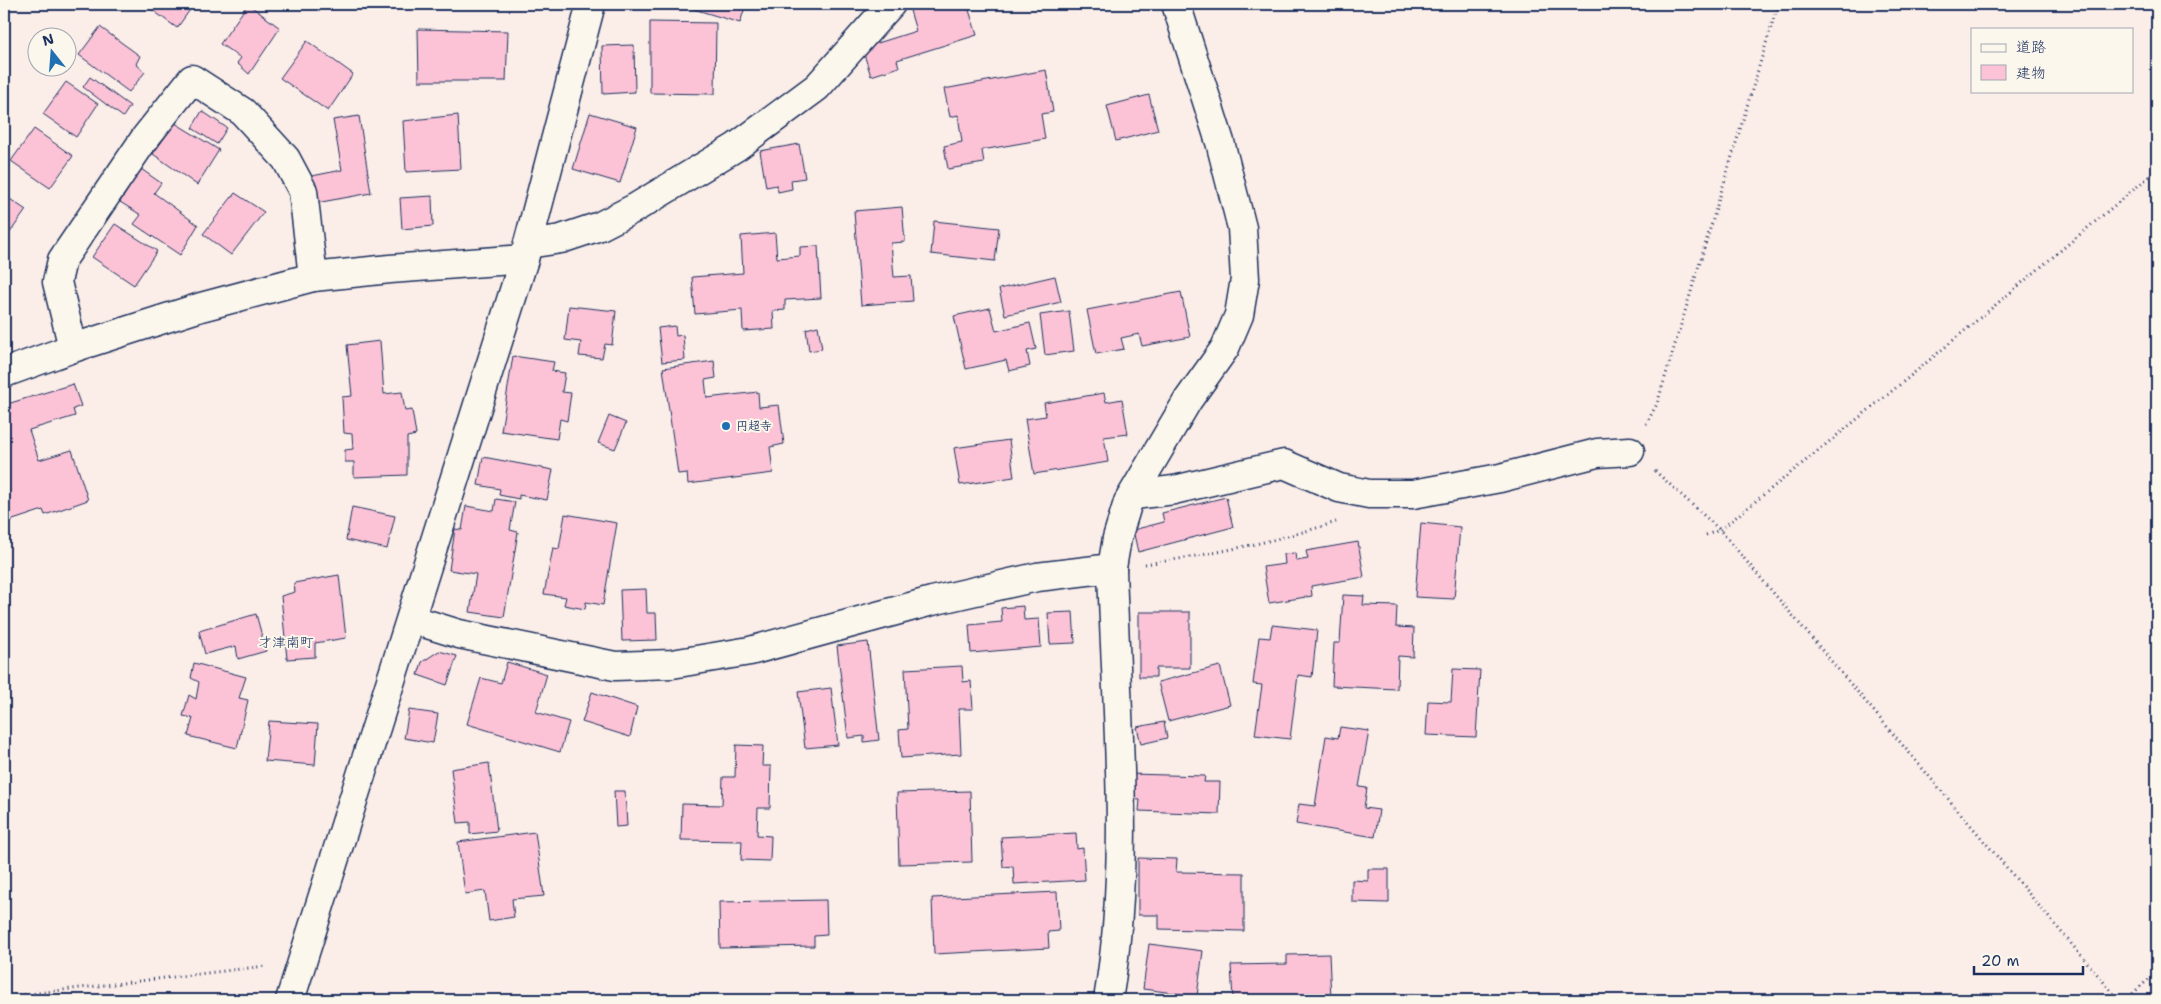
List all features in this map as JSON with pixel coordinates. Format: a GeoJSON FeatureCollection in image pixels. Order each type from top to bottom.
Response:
{"type":"FeatureCollection","features":[{"type":"Feature","properties":{"kind":"street"},"geometry":{"type":"LineString","coordinates":[[290,1000],[526,251],[592,4]]}},
{"type":"Feature","properties":{"kind":"street"},"geometry":{"type":"LineString","coordinates":[[4,373],[200,307],[313,277],[526,251],[600,226],[635,208],[736,147],[817,87],[892,4]]}},
{"type":"Feature","properties":{"kind":"street"},"geometry":{"type":"LineString","coordinates":[[1108,1000],[1116,950],[1122,868],[1112,568],[1117,538],[1128,502],[1188,400],[1225,348],[1239,315],[1245,279],[1242,228],[1220,142],[1176,4]]}},
{"type":"Feature","properties":{"kind":"street"},"geometry":{"type":"LineString","coordinates":[[74,348],[57,282],[62,260],[145,138],[192,79],[243,112],[286,159],[304,191],[313,277]]}},
{"type":"Feature","properties":{"kind":"street"},"geometry":{"type":"LineString","coordinates":[[1134,494],[1174,490],[1284,464],[1338,488],[1369,494],[1413,494],[1500,478],[1597,453],[1630,451]]}},
{"type":"Feature","properties":{"kind":"street"},"geometry":{"type":"LineString","coordinates":[[411,619],[459,634],[615,666],[672,664],[750,651],[932,601],[1037,577],[1112,568]]}},
{"type":"Feature","properties":{"kind":"path"},"geometry":{"type":"LineString","coordinates":[[1778,4],[1657,404],[1630,451],[1674,486],[1696,510],[1720,530],[2119,1000]]}},
{"type":"Feature","properties":{"kind":"path"},"geometry":{"type":"LineString","coordinates":[[1706,535],[1720,530],[1908,378],[2157,170]]}},
{"type":"Feature","properties":{"kind":"path"},"geometry":{"type":"LineString","coordinates":[[1112,568],[1204,556],[1282,539],[1338,522]]}},
{"type":"Feature","properties":{"kind":"path"},"geometry":{"type":"LineString","coordinates":[[4,997],[303,962]]}},
{"type":"Feature","properties":{"kind":"path"},"geometry":{"type":"LineString","coordinates":[[2125,1000],[2157,972]]}},
{"type":"Feature","properties":{"kind":"building"},"geometry":{"type":"Polygon","coordinates":[[[144,4],[194,4],[177,28],[144,4]]]}},
{"type":"Feature","properties":{"kind":"building"},"geometry":{"type":"Polygon","coordinates":[[[248,4],[280,28],[249,74],[237,63],[241,58],[220,44],[248,4]]]}},
{"type":"Feature","properties":{"kind":"building"},"geometry":{"type":"Polygon","coordinates":[[[677,4],[746,4],[740,23],[677,4]]]}},
{"type":"Feature","properties":{"kind":"building"},"geometry":{"type":"Polygon","coordinates":[[[920,4],[940,6],[967,4],[977,35],[897,60],[899,67],[871,76],[862,48],[916,31],[909,7],[920,4]]]}},
{"type":"Feature","properties":{"kind":"building"},"geometry":{"type":"Polygon","coordinates":[[[650,22],[716,23],[715,94],[650,93],[650,22]]]}},
{"type":"Feature","properties":{"kind":"building"},"geometry":{"type":"Polygon","coordinates":[[[100,27],[140,56],[136,64],[145,72],[129,92],[79,55],[100,27]]]}},
{"type":"Feature","properties":{"kind":"building"},"geometry":{"type":"Polygon","coordinates":[[[418,29],[508,31],[506,81],[419,81],[418,29]]]}},
{"type":"Feature","properties":{"kind":"building"},"geometry":{"type":"Polygon","coordinates":[[[307,41],[353,74],[328,111],[280,78],[307,41]]]}},
{"type":"Feature","properties":{"kind":"building"},"geometry":{"type":"Polygon","coordinates":[[[634,45],[635,92],[603,94],[602,46],[634,45]]]}},
{"type":"Feature","properties":{"kind":"building"},"geometry":{"type":"Polygon","coordinates":[[[1046,70],[1053,112],[1041,114],[1045,139],[982,150],[984,163],[948,169],[944,146],[962,142],[958,115],[950,117],[944,89],[1046,70]]]}},
{"type":"Feature","properties":{"kind":"building"},"geometry":{"type":"Polygon","coordinates":[[[90,77],[130,106],[123,117],[83,87],[90,77]]]}},
{"type":"Feature","properties":{"kind":"building"},"geometry":{"type":"Polygon","coordinates":[[[66,82],[98,104],[76,137],[43,114],[66,82]]]}},
{"type":"Feature","properties":{"kind":"building"},"geometry":{"type":"Polygon","coordinates":[[[1149,95],[1158,130],[1116,141],[1107,106],[1149,95]]]}},
{"type":"Feature","properties":{"kind":"building"},"geometry":{"type":"Polygon","coordinates":[[[202,111],[227,128],[217,144],[192,128],[202,111]]]}},
{"type":"Feature","properties":{"kind":"building"},"geometry":{"type":"Polygon","coordinates":[[[590,113],[637,127],[620,183],[573,169],[590,113]]]}},
{"type":"Feature","properties":{"kind":"building"},"geometry":{"type":"Polygon","coordinates":[[[458,115],[461,169],[406,172],[403,121],[458,115]]]}},
{"type":"Feature","properties":{"kind":"building"},"geometry":{"type":"Polygon","coordinates":[[[359,116],[371,193],[316,203],[312,176],[342,170],[333,120],[359,116]]]}},
{"type":"Feature","properties":{"kind":"building"},"geometry":{"type":"Polygon","coordinates":[[[175,123],[219,150],[197,185],[153,154],[175,123]]]}},
{"type":"Feature","properties":{"kind":"building"},"geometry":{"type":"Polygon","coordinates":[[[34,129],[73,156],[50,188],[11,161],[34,129]]]}},
{"type":"Feature","properties":{"kind":"building"},"geometry":{"type":"Polygon","coordinates":[[[799,144],[805,178],[791,180],[792,189],[778,192],[777,185],[766,187],[760,151],[799,144]]]}},
{"type":"Feature","properties":{"kind":"building"},"geometry":{"type":"Polygon","coordinates":[[[141,169],[161,183],[154,193],[198,225],[180,255],[134,224],[141,215],[120,202],[141,169]]]}},
{"type":"Feature","properties":{"kind":"building"},"geometry":{"type":"Polygon","coordinates":[[[235,193],[264,212],[231,255],[203,234],[235,193]]]}},
{"type":"Feature","properties":{"kind":"building"},"geometry":{"type":"Polygon","coordinates":[[[4,195],[26,210],[4,241],[4,195]]]}},
{"type":"Feature","properties":{"kind":"building"},"geometry":{"type":"Polygon","coordinates":[[[432,196],[433,226],[402,229],[400,198],[432,196]]]}},
{"type":"Feature","properties":{"kind":"building"},"geometry":{"type":"Polygon","coordinates":[[[902,207],[905,242],[891,243],[894,277],[911,276],[913,301],[861,305],[854,211],[902,207]]]}},
{"type":"Feature","properties":{"kind":"building"},"geometry":{"type":"Polygon","coordinates":[[[934,221],[999,228],[995,261],[931,254],[934,221]]]}},
{"type":"Feature","properties":{"kind":"building"},"geometry":{"type":"Polygon","coordinates":[[[115,224],[157,251],[134,285],[92,257],[115,224]]]}},
{"type":"Feature","properties":{"kind":"building"},"geometry":{"type":"Polygon","coordinates":[[[775,233],[777,258],[800,256],[800,247],[818,246],[821,298],[785,300],[785,310],[773,311],[774,329],[743,331],[742,310],[695,314],[692,277],[743,273],[741,236],[775,233]]]}},
{"type":"Feature","properties":{"kind":"building"},"geometry":{"type":"Polygon","coordinates":[[[1055,276],[1061,302],[1005,315],[999,289],[1055,276]]]}},
{"type":"Feature","properties":{"kind":"building"},"geometry":{"type":"Polygon","coordinates":[[[1181,292],[1190,337],[1142,346],[1139,334],[1121,338],[1124,349],[1096,354],[1087,310],[1181,292]]]}},
{"type":"Feature","properties":{"kind":"building"},"geometry":{"type":"Polygon","coordinates":[[[569,306],[616,311],[612,345],[605,344],[602,358],[579,356],[581,342],[565,340],[569,306]]]}},
{"type":"Feature","properties":{"kind":"building"},"geometry":{"type":"Polygon","coordinates":[[[990,308],[996,331],[1030,323],[1036,349],[1027,351],[1030,366],[1009,371],[1006,360],[966,369],[954,316],[990,308]]]}},
{"type":"Feature","properties":{"kind":"building"},"geometry":{"type":"Polygon","coordinates":[[[1069,311],[1074,351],[1045,355],[1040,315],[1069,311]]]}},
{"type":"Feature","properties":{"kind":"building"},"geometry":{"type":"Polygon","coordinates":[[[675,326],[676,336],[683,335],[685,360],[662,362],[658,328],[675,326]]]}},
{"type":"Feature","properties":{"kind":"building"},"geometry":{"type":"Polygon","coordinates":[[[818,326],[822,349],[809,351],[806,329],[818,326]]]}},
{"type":"Feature","properties":{"kind":"building"},"geometry":{"type":"Polygon","coordinates":[[[380,341],[384,394],[402,392],[405,411],[412,410],[416,435],[407,437],[407,475],[354,477],[354,462],[345,462],[345,450],[353,449],[352,434],[344,433],[342,397],[352,396],[347,345],[380,341]]]}},
{"type":"Feature","properties":{"kind":"building"},"geometry":{"type":"Polygon","coordinates":[[[513,356],[554,362],[552,371],[565,373],[562,392],[571,393],[567,421],[560,419],[557,439],[501,431],[513,356]]]}},
{"type":"Feature","properties":{"kind":"building","name":"円超寺"},"geometry":{"type":"Polygon","coordinates":[[[714,361],[716,378],[705,380],[707,398],[758,392],[759,407],[779,405],[784,444],[770,447],[773,473],[688,484],[687,473],[678,474],[663,368],[714,361]]]}},
{"type":"Feature","properties":{"kind":"building"},"geometry":{"type":"Polygon","coordinates":[[[73,384],[81,406],[73,409],[75,416],[29,430],[39,460],[72,450],[88,500],[45,515],[43,510],[4,523],[4,405],[73,384]]]}},
{"type":"Feature","properties":{"kind":"building"},"geometry":{"type":"Polygon","coordinates":[[[1104,393],[1106,402],[1122,399],[1128,434],[1104,437],[1108,462],[1034,474],[1025,419],[1046,416],[1044,403],[1104,393]]]}},
{"type":"Feature","properties":{"kind":"building"},"geometry":{"type":"Polygon","coordinates":[[[609,416],[626,423],[615,449],[598,443],[609,416]]]}},
{"type":"Feature","properties":{"kind":"building"},"geometry":{"type":"Polygon","coordinates":[[[1009,440],[1014,477],[960,485],[954,448],[1009,440]]]}},
{"type":"Feature","properties":{"kind":"building"},"geometry":{"type":"Polygon","coordinates":[[[483,457],[553,470],[547,500],[519,495],[519,499],[499,495],[500,489],[478,485],[483,457]]]}},
{"type":"Feature","properties":{"kind":"building"},"geometry":{"type":"Polygon","coordinates":[[[1226,497],[1233,527],[1138,552],[1133,530],[1164,522],[1162,513],[1226,497]]]}},
{"type":"Feature","properties":{"kind":"building"},"geometry":{"type":"Polygon","coordinates":[[[496,499],[515,502],[510,530],[518,532],[504,617],[470,612],[476,574],[449,570],[455,529],[462,530],[466,506],[494,511],[496,499]]]}},
{"type":"Feature","properties":{"kind":"building"},"geometry":{"type":"Polygon","coordinates":[[[352,507],[395,516],[387,549],[346,540],[352,507]]]}},
{"type":"Feature","properties":{"kind":"building"},"geometry":{"type":"Polygon","coordinates":[[[565,514],[617,523],[603,605],[586,602],[585,609],[564,605],[566,597],[544,594],[553,548],[559,549],[565,514]]]}},
{"type":"Feature","properties":{"kind":"building"},"geometry":{"type":"Polygon","coordinates":[[[1421,523],[1460,527],[1454,599],[1415,597],[1421,523]]]}},
{"type":"Feature","properties":{"kind":"building"},"geometry":{"type":"Polygon","coordinates":[[[1358,542],[1364,577],[1311,586],[1312,596],[1269,603],[1263,567],[1285,564],[1284,554],[1295,553],[1296,561],[1308,559],[1306,551],[1358,542]]]}},
{"type":"Feature","properties":{"kind":"building"},"geometry":{"type":"Polygon","coordinates":[[[339,575],[346,638],[315,643],[315,657],[287,659],[281,596],[295,592],[294,583],[339,575]]]}},
{"type":"Feature","properties":{"kind":"building"},"geometry":{"type":"Polygon","coordinates":[[[646,589],[647,613],[656,613],[657,640],[622,641],[620,590],[646,589]]]}},
{"type":"Feature","properties":{"kind":"building"},"geometry":{"type":"Polygon","coordinates":[[[1343,595],[1364,596],[1363,605],[1397,606],[1396,627],[1414,628],[1413,657],[1398,656],[1397,689],[1332,686],[1334,643],[1340,643],[1343,595]]]}},
{"type":"Feature","properties":{"kind":"building"},"geometry":{"type":"Polygon","coordinates":[[[1023,606],[1024,620],[1039,619],[1041,647],[971,653],[969,625],[1002,622],[1001,608],[1023,606]]]}},
{"type":"Feature","properties":{"kind":"building"},"geometry":{"type":"Polygon","coordinates":[[[1073,612],[1075,643],[1050,644],[1048,613],[1073,612]]]}},
{"type":"Feature","properties":{"kind":"building"},"geometry":{"type":"Polygon","coordinates":[[[1139,612],[1190,612],[1190,668],[1156,668],[1156,677],[1139,677],[1139,612]]]}},
{"type":"Feature","properties":{"kind":"building"},"geometry":{"type":"Polygon","coordinates":[[[256,614],[266,651],[238,659],[236,646],[205,654],[199,631],[256,614]]]}},
{"type":"Feature","properties":{"kind":"building"},"geometry":{"type":"Polygon","coordinates":[[[1272,625],[1317,630],[1312,677],[1298,675],[1290,739],[1255,735],[1262,685],[1253,684],[1259,637],[1270,638],[1272,625]]]}},
{"type":"Feature","properties":{"kind":"building"},"geometry":{"type":"Polygon","coordinates":[[[868,642],[879,740],[864,742],[864,736],[848,738],[837,646],[868,642]]]}},
{"type":"Feature","properties":{"kind":"building"},"geometry":{"type":"Polygon","coordinates":[[[439,651],[457,656],[447,685],[418,675],[422,662],[439,651]]]}},
{"type":"Feature","properties":{"kind":"building"},"geometry":{"type":"Polygon","coordinates":[[[507,662],[547,674],[536,712],[569,722],[560,752],[467,724],[481,678],[501,683],[507,662]]]}},
{"type":"Feature","properties":{"kind":"building"},"geometry":{"type":"Polygon","coordinates":[[[194,663],[246,677],[239,698],[248,700],[237,748],[188,736],[193,718],[183,716],[189,695],[196,699],[199,682],[191,678],[194,663]]]}},
{"type":"Feature","properties":{"kind":"building"},"geometry":{"type":"Polygon","coordinates":[[[962,666],[963,682],[971,681],[973,709],[959,709],[961,754],[901,758],[899,730],[908,729],[905,669],[962,666]]]}},
{"type":"Feature","properties":{"kind":"building"},"geometry":{"type":"Polygon","coordinates":[[[1220,666],[1230,705],[1168,721],[1158,682],[1220,666]]]}},
{"type":"Feature","properties":{"kind":"building"},"geometry":{"type":"Polygon","coordinates":[[[1453,669],[1480,670],[1476,737],[1426,735],[1428,701],[1451,702],[1453,669]]]}},
{"type":"Feature","properties":{"kind":"building"},"geometry":{"type":"Polygon","coordinates":[[[831,688],[838,745],[805,748],[798,692],[831,688]]]}},
{"type":"Feature","properties":{"kind":"building"},"geometry":{"type":"Polygon","coordinates":[[[592,692],[637,707],[630,737],[582,722],[592,692]]]}},
{"type":"Feature","properties":{"kind":"building"},"geometry":{"type":"Polygon","coordinates":[[[409,710],[438,714],[433,743],[404,738],[409,710]]]}},
{"type":"Feature","properties":{"kind":"building"},"geometry":{"type":"Polygon","coordinates":[[[269,721],[318,724],[315,765],[265,761],[269,721]]]}},
{"type":"Feature","properties":{"kind":"building"},"geometry":{"type":"Polygon","coordinates":[[[1164,722],[1167,738],[1141,744],[1137,727],[1164,722]]]}},
{"type":"Feature","properties":{"kind":"building"},"geometry":{"type":"Polygon","coordinates":[[[1340,727],[1369,731],[1359,787],[1367,788],[1364,808],[1379,810],[1375,837],[1296,824],[1299,804],[1315,806],[1326,736],[1338,738],[1340,727]]]}},
{"type":"Feature","properties":{"kind":"building"},"geometry":{"type":"Polygon","coordinates":[[[736,745],[763,746],[762,766],[771,766],[770,808],[758,808],[757,835],[771,836],[770,861],[741,860],[742,841],[681,840],[682,804],[722,805],[723,777],[735,777],[736,745]]]}},
{"type":"Feature","properties":{"kind":"building"},"geometry":{"type":"Polygon","coordinates":[[[489,763],[497,831],[470,834],[470,822],[458,823],[451,769],[489,763]]]}},
{"type":"Feature","properties":{"kind":"building"},"geometry":{"type":"Polygon","coordinates":[[[1130,774],[1205,776],[1204,782],[1220,782],[1219,814],[1139,811],[1140,800],[1129,799],[1130,774]]]}},
{"type":"Feature","properties":{"kind":"building"},"geometry":{"type":"Polygon","coordinates":[[[614,791],[625,791],[627,826],[616,827],[614,791]]]}},
{"type":"Feature","properties":{"kind":"building"},"geometry":{"type":"Polygon","coordinates":[[[970,791],[972,862],[899,864],[897,793],[970,791]]]}},
{"type":"Feature","properties":{"kind":"building"},"geometry":{"type":"Polygon","coordinates":[[[535,832],[544,896],[512,899],[514,917],[489,921],[485,891],[465,894],[458,842],[535,832]]]}},
{"type":"Feature","properties":{"kind":"building"},"geometry":{"type":"Polygon","coordinates":[[[1076,833],[1077,849],[1083,848],[1085,880],[1014,884],[1013,866],[1003,867],[1001,837],[1076,833]]]}},
{"type":"Feature","properties":{"kind":"building"},"geometry":{"type":"Polygon","coordinates":[[[1138,858],[1177,859],[1176,872],[1244,873],[1244,931],[1159,929],[1159,915],[1138,915],[1138,858]]]}},
{"type":"Feature","properties":{"kind":"building"},"geometry":{"type":"Polygon","coordinates":[[[1368,869],[1389,869],[1389,903],[1352,902],[1352,880],[1368,881],[1368,869]]]}},
{"type":"Feature","properties":{"kind":"building"},"geometry":{"type":"Polygon","coordinates":[[[1057,892],[1059,931],[1048,932],[1049,948],[934,954],[932,898],[1057,892]]]}},
{"type":"Feature","properties":{"kind":"building"},"geometry":{"type":"Polygon","coordinates":[[[826,900],[827,935],[814,936],[814,946],[720,948],[719,902],[826,900]]]}},
{"type":"Feature","properties":{"kind":"building"},"geometry":{"type":"Polygon","coordinates":[[[1149,944],[1203,951],[1197,996],[1143,989],[1149,944]]]}},
{"type":"Feature","properties":{"kind":"building"},"geometry":{"type":"Polygon","coordinates":[[[1329,954],[1331,1000],[1233,1000],[1231,965],[1287,964],[1287,955],[1329,954]]]}},
{"type":"Feature","properties":{"kind":"building"},"geometry":{"type":"Polygon","coordinates":[[[1394,994],[1424,996],[1423,1000],[1394,1000],[1394,994]]]}},
{"type":"Feature","properties":{"kind":"place","name":"円超寺"},"geometry":{"type":"Point","coordinates":[726,426]}},
{"type":"Feature","properties":{"kind":"district","name":"才津南町"},"geometry":{"type":"Point","coordinates":[286,642]}}]}
